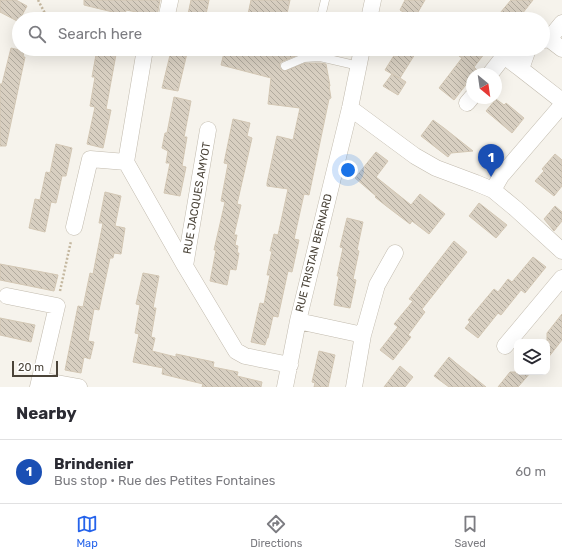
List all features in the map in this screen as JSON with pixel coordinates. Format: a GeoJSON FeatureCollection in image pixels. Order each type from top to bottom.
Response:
{"type":"FeatureCollection","features":[{"type":"Feature","properties":{"kind":"street"},"geometry":{"type":"LineString","coordinates":[[370,12],[373,0]]}},
{"type":"Feature","properties":{"kind":"street"},"geometry":{"type":"LineString","coordinates":[[168,12],[170,1]]}},
{"type":"Feature","properties":{"kind":"street"},"geometry":{"type":"LineString","coordinates":[[550,36],[562,23]]}},
{"type":"Feature","properties":{"kind":"street"},"geometry":{"type":"LineString","coordinates":[[550,42],[562,49]]}},
{"type":"Feature","properties":{"kind":"street"},"geometry":{"type":"LineString","coordinates":[[74,227],[90,159],[126,162],[144,56]]}},
{"type":"Feature","properties":{"kind":"street","name":"RUE TRISTAN BERNARD"},"geometry":{"type":"LineString","coordinates":[[285,387],[298,321],[350,108],[360,56]]}},
{"type":"Feature","properties":{"kind":"street"},"geometry":{"type":"LineString","coordinates":[[495,68],[504,56],[562,101]]}},
{"type":"Feature","properties":{"kind":"street"},"geometry":{"type":"LineString","coordinates":[[521,69],[526,56]]}},
{"type":"Feature","properties":{"kind":"street"},"geometry":{"type":"LineString","coordinates":[[493,190],[501,176],[562,105]]}},
{"type":"Feature","properties":{"kind":"street"},"geometry":{"type":"LineString","coordinates":[[350,108],[415,156],[436,168],[493,190],[562,250]]}},
{"type":"Feature","properties":{"kind":"street","name":"RUE JACQUES AMYOT"},"geometry":{"type":"LineString","coordinates":[[185,266],[208,130]]}},
{"type":"Feature","properties":{"kind":"street","name":"RUE JACQUES AMYOT"},"geometry":{"type":"LineString","coordinates":[[126,162],[185,266],[236,350],[245,356],[290,365]]}},
{"type":"Feature","properties":{"kind":"street"},"geometry":{"type":"LineString","coordinates":[[354,387],[363,335],[377,285],[395,253]]}},
{"type":"Feature","properties":{"kind":"street"},"geometry":{"type":"LineString","coordinates":[[505,346],[562,278]]}},
{"type":"Feature","properties":{"kind":"street"},"geometry":{"type":"LineString","coordinates":[[7,296],[57,306],[39,384],[79,387]]}},
{"type":"Feature","properties":{"kind":"street"},"geometry":{"type":"LineString","coordinates":[[298,321],[363,335]]}},
{"type":"Feature","properties":{"kind":"lane"},"geometry":{"type":"LineString","coordinates":[[322,12],[325,0]]}},
{"type":"Feature","properties":{"kind":"lane"},"geometry":{"type":"LineString","coordinates":[[285,66],[304,58],[320,57],[358,66]]}},
{"type":"Feature","properties":{"kind":"path"},"geometry":{"type":"LineString","coordinates":[[38,0],[44,12]]}},
{"type":"Feature","properties":{"kind":"path"},"geometry":{"type":"LineString","coordinates":[[60,293],[74,227]]}},
{"type":"Feature","properties":{"kind":"building"},"geometry":{"type":"Polygon","coordinates":[[[0,0],[16,0],[27,6],[24,12],[12,12],[12,18],[0,12],[0,0]]]}},
{"type":"Feature","properties":{"kind":"building"},"geometry":{"type":"Polygon","coordinates":[[[84,0],[160,0],[158,12],[136,12],[126,10],[126,12],[113,12],[84,5],[84,0]]]}},
{"type":"Feature","properties":{"kind":"building"},"geometry":{"type":"Polygon","coordinates":[[[191,0],[209,0],[206,12],[188,12],[191,0]]]}},
{"type":"Feature","properties":{"kind":"building"},"geometry":{"type":"Polygon","coordinates":[[[251,0],[290,0],[287,12],[248,12],[251,0]]]}},
{"type":"Feature","properties":{"kind":"building"},"geometry":{"type":"Polygon","coordinates":[[[405,0],[425,0],[418,12],[403,12],[400,10],[405,0]]]}},
{"type":"Feature","properties":{"kind":"building"},"geometry":{"type":"Polygon","coordinates":[[[511,0],[533,0],[524,12],[501,12],[511,0]]]}},
{"type":"Feature","properties":{"kind":"building"},"geometry":{"type":"Polygon","coordinates":[[[12,48],[12,56],[25,57],[6,146],[0,146],[0,84],[2,84],[12,48]]]}},
{"type":"Feature","properties":{"kind":"building"},"geometry":{"type":"Polygon","coordinates":[[[96,56],[116,56],[106,109],[111,110],[103,148],[87,144],[95,107],[90,106],[95,77],[92,77],[96,56]]]}},
{"type":"Feature","properties":{"kind":"building"},"geometry":{"type":"Polygon","coordinates":[[[170,56],[186,56],[178,91],[162,88],[170,56]]]}},
{"type":"Feature","properties":{"kind":"building"},"geometry":{"type":"Polygon","coordinates":[[[223,56],[296,56],[280,63],[280,68],[285,71],[305,63],[326,64],[330,86],[331,98],[329,99],[309,195],[304,194],[294,239],[299,240],[292,272],[288,271],[278,317],[273,316],[265,345],[251,342],[260,303],[264,304],[270,275],[267,275],[272,251],[270,251],[274,234],[278,235],[288,189],[267,186],[267,183],[277,136],[293,140],[300,108],[268,104],[271,78],[221,65],[223,56]]]}},
{"type":"Feature","properties":{"kind":"building"},"geometry":{"type":"Polygon","coordinates":[[[394,56],[414,56],[400,78],[406,82],[398,95],[383,86],[392,74],[385,70],[394,56]]]}},
{"type":"Feature","properties":{"kind":"building"},"geometry":{"type":"Polygon","coordinates":[[[459,56],[483,56],[474,67],[475,68],[466,68],[466,85],[454,100],[439,88],[462,58],[459,56]]]}},
{"type":"Feature","properties":{"kind":"building"},"geometry":{"type":"Polygon","coordinates":[[[174,97],[191,101],[184,137],[187,137],[182,166],[186,167],[180,196],[164,193],[170,163],[166,163],[168,151],[162,148],[165,133],[167,133],[174,97]]]}},
{"type":"Feature","properties":{"kind":"building"},"geometry":{"type":"Polygon","coordinates":[[[506,103],[524,118],[512,133],[486,111],[492,104],[502,104],[504,105],[506,103]]]}},
{"type":"Feature","properties":{"kind":"building"},"geometry":{"type":"Polygon","coordinates":[[[233,119],[250,123],[247,136],[252,138],[237,204],[241,205],[234,235],[237,235],[235,245],[238,246],[237,253],[239,253],[236,270],[230,269],[227,285],[210,281],[216,250],[214,250],[225,202],[221,201],[228,164],[224,163],[233,119]]]}},
{"type":"Feature","properties":{"kind":"building"},"geometry":{"type":"Polygon","coordinates":[[[433,120],[473,151],[451,153],[448,157],[421,136],[433,120]]]}},
{"type":"Feature","properties":{"kind":"building"},"geometry":{"type":"Polygon","coordinates":[[[56,144],[72,148],[66,176],[62,176],[56,203],[51,202],[45,232],[29,228],[35,199],[40,200],[46,172],[50,173],[56,144]]]}},
{"type":"Feature","properties":{"kind":"building"},"geometry":{"type":"Polygon","coordinates":[[[376,152],[388,161],[376,177],[411,205],[420,194],[445,214],[429,234],[412,221],[410,224],[375,197],[376,196],[355,178],[376,152]]]}},
{"type":"Feature","properties":{"kind":"building"},"geometry":{"type":"Polygon","coordinates":[[[555,154],[562,160],[562,186],[554,196],[535,181],[544,171],[542,169],[555,154]]]}},
{"type":"Feature","properties":{"kind":"building"},"geometry":{"type":"Polygon","coordinates":[[[105,192],[121,196],[115,226],[125,228],[121,254],[114,253],[113,258],[110,258],[99,310],[94,309],[88,341],[94,342],[90,359],[84,357],[81,373],[65,370],[78,306],[83,307],[90,273],[93,274],[103,223],[99,223],[105,192]]]}},
{"type":"Feature","properties":{"kind":"building"},"geometry":{"type":"Polygon","coordinates":[[[479,203],[507,225],[496,238],[469,216],[479,203]]]}},
{"type":"Feature","properties":{"kind":"building"},"geometry":{"type":"Polygon","coordinates":[[[555,206],[562,212],[562,221],[554,231],[544,219],[555,206]]]}},
{"type":"Feature","properties":{"kind":"building"},"geometry":{"type":"Polygon","coordinates":[[[347,218],[363,222],[353,279],[356,280],[350,308],[334,305],[339,276],[337,276],[343,248],[340,247],[347,218]]]}},
{"type":"Feature","properties":{"kind":"building"},"geometry":{"type":"Polygon","coordinates":[[[454,241],[467,252],[422,309],[425,312],[408,335],[411,337],[393,360],[380,350],[398,327],[394,324],[413,301],[409,299],[454,241]]]}},
{"type":"Feature","properties":{"kind":"building"},"geometry":{"type":"Polygon","coordinates":[[[533,257],[546,267],[525,293],[521,290],[501,315],[498,313],[478,338],[465,328],[470,322],[468,320],[494,289],[498,292],[508,279],[512,282],[533,257]]]}},
{"type":"Feature","properties":{"kind":"building"},"geometry":{"type":"Polygon","coordinates":[[[0,264],[58,275],[54,291],[0,280],[0,264]]]}},
{"type":"Feature","properties":{"kind":"building"},"geometry":{"type":"Polygon","coordinates":[[[143,273],[159,276],[153,308],[156,308],[151,337],[155,338],[152,351],[176,357],[176,354],[214,362],[213,367],[238,372],[237,376],[262,382],[261,387],[202,387],[203,384],[162,374],[163,368],[133,362],[139,334],[135,333],[140,305],[136,304],[143,273]]]}},
{"type":"Feature","properties":{"kind":"building"},"geometry":{"type":"Polygon","coordinates":[[[562,314],[562,340],[550,355],[550,339],[547,339],[547,333],[562,314]]]}},
{"type":"Feature","properties":{"kind":"building"},"geometry":{"type":"Polygon","coordinates":[[[0,318],[35,325],[31,342],[0,335],[0,318]]]}},
{"type":"Feature","properties":{"kind":"building"},"geometry":{"type":"Polygon","coordinates":[[[319,351],[335,355],[328,387],[314,387],[315,383],[312,382],[319,351]]]}},
{"type":"Feature","properties":{"kind":"building"},"geometry":{"type":"Polygon","coordinates":[[[449,357],[486,387],[449,387],[434,376],[449,357]]]}},
{"type":"Feature","properties":{"kind":"building"},"geometry":{"type":"Polygon","coordinates":[[[400,366],[413,377],[405,387],[384,387],[400,366]]]}},
{"type":"Feature","properties":{"kind":"building"},"geometry":{"type":"Polygon","coordinates":[[[510,372],[514,372],[514,375],[528,375],[518,387],[498,387],[510,372]]]}},
{"type":"Feature","properties":{"kind":"place","name":"Brindenier"},"geometry":{"type":"Point","coordinates":[491,177]}}]}
